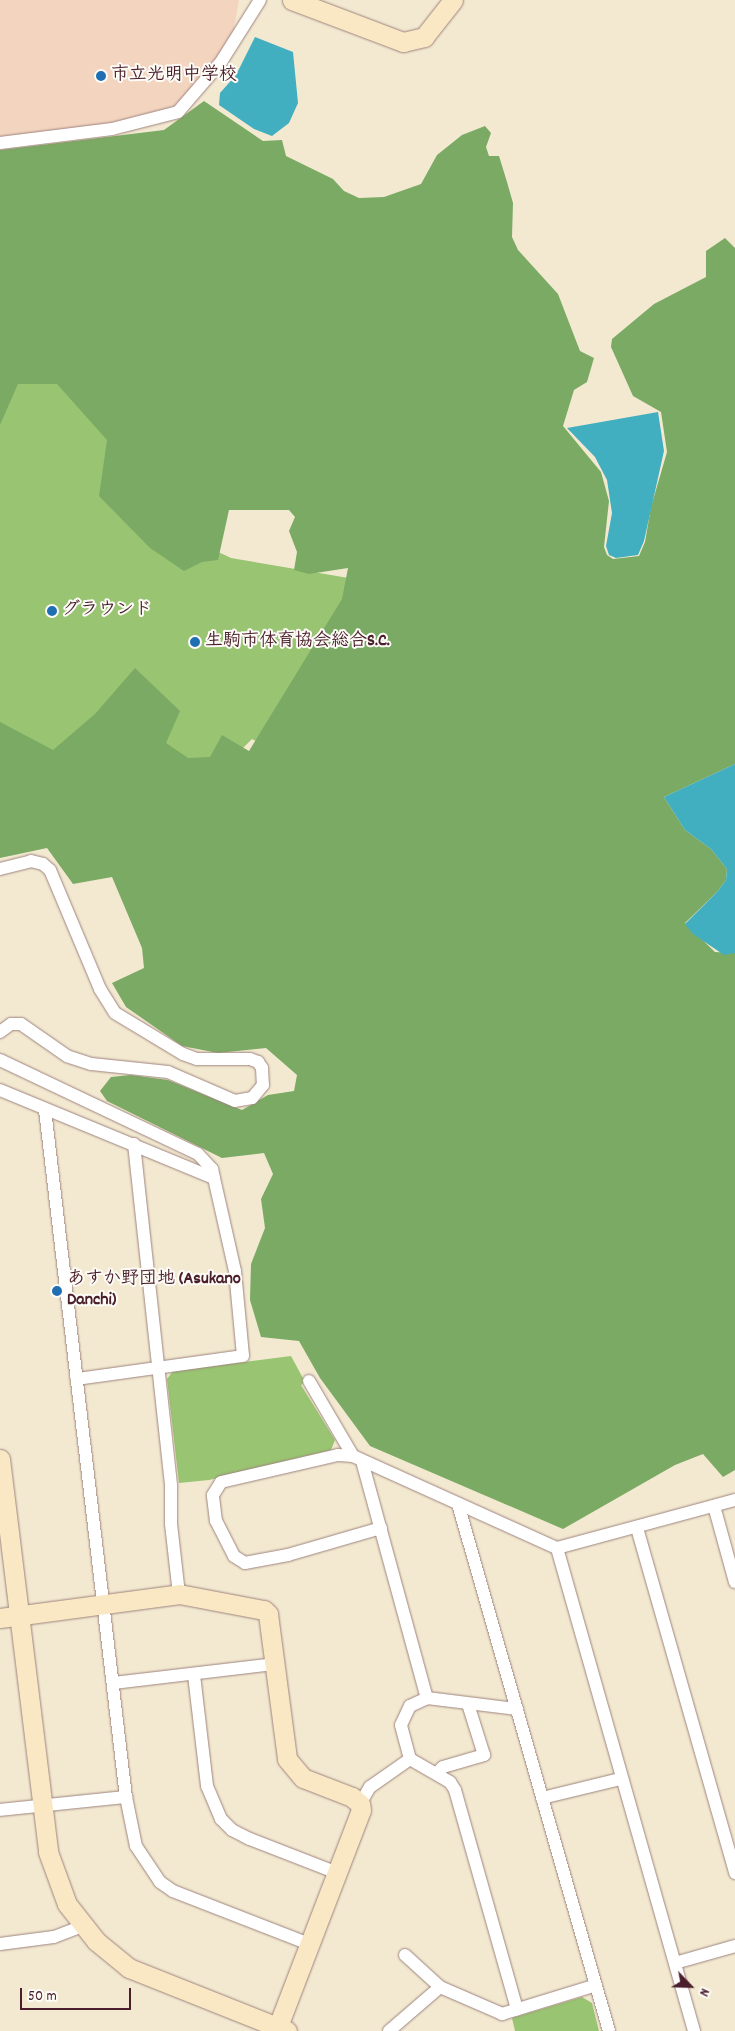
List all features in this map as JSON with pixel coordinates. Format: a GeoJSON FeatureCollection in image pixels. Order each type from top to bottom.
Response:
{"type":"FeatureCollection","features":[{"type":"Feature","properties":{"kind":"street"},"geometry":{"type":"LineString","coordinates":[[0,142],[112,129],[178,112],[222,62],[260,0]]}},
{"type":"Feature","properties":{"kind":"street"},"geometry":{"type":"LineString","coordinates":[[292,0],[403,42],[424,38],[453,0]]}},
{"type":"Feature","properties":{"kind":"street"},"geometry":{"type":"LineString","coordinates":[[0,869],[31,861],[43,864],[50,870],[100,989],[115,1013],[183,1054],[198,1059],[250,1058],[258,1062],[262,1068],[263,1085],[252,1098],[235,1101],[168,1072],[91,1064],[68,1056],[21,1024],[11,1024],[0,1032]]}},
{"type":"Feature","properties":{"kind":"street"},"geometry":{"type":"LineString","coordinates":[[0,1060],[198,1154],[212,1169],[235,1271],[244,1356],[77,1379]]}},
{"type":"Feature","properties":{"kind":"street"},"geometry":{"type":"LineString","coordinates":[[0,1090],[214,1178]]}},
{"type":"Feature","properties":{"kind":"street"},"geometry":{"type":"LineString","coordinates":[[45,1110],[105,1604],[126,1797],[136,1846],[160,1882],[188,1899],[310,1944]]}},
{"type":"Feature","properties":{"kind":"street"},"geometry":{"type":"LineString","coordinates":[[134,1144],[156,1367],[171,1487],[172,1524],[179,1594]]}},
{"type":"Feature","properties":{"kind":"street"},"geometry":{"type":"LineString","coordinates":[[309,1381],[357,1458],[380,1528],[427,1698]]}},
{"type":"Feature","properties":{"kind":"street"},"geometry":{"type":"LineString","coordinates":[[380,1528],[288,1555],[244,1563],[234,1556],[216,1521],[213,1495],[221,1482],[320,1459],[357,1458],[557,1548],[735,1500]]}},
{"type":"Feature","properties":{"kind":"street"},"geometry":{"type":"LineString","coordinates":[[0,1459],[41,1805],[55,1877],[82,1926],[129,1968],[280,2030],[310,1944],[361,1810],[360,1804],[370,1787],[410,1759]]}},
{"type":"Feature","properties":{"kind":"street"},"geometry":{"type":"LineString","coordinates":[[458,1504],[609,2031]]}},
{"type":"Feature","properties":{"kind":"street"},"geometry":{"type":"LineString","coordinates":[[714,1506],[735,1582]]}},
{"type":"Feature","properties":{"kind":"street"},"geometry":{"type":"LineString","coordinates":[[636,1528],[735,1873]]}},
{"type":"Feature","properties":{"kind":"street"},"geometry":{"type":"LineString","coordinates":[[557,1548],[620,1779],[676,1963],[694,2031]]}},
{"type":"Feature","properties":{"kind":"street"},"geometry":{"type":"LineString","coordinates":[[0,1618],[179,1594],[264,1610],[268,1614],[287,1759],[303,1778],[352,1798],[360,1804]]}},
{"type":"Feature","properties":{"kind":"street"},"geometry":{"type":"LineString","coordinates":[[113,1683],[194,1675],[274,1664]]}},
{"type":"Feature","properties":{"kind":"street"},"geometry":{"type":"LineString","coordinates":[[194,1675],[207,1786],[221,1819],[232,1830],[250,1839],[337,1873]]}},
{"type":"Feature","properties":{"kind":"street"},"geometry":{"type":"LineString","coordinates":[[516,1709],[427,1698],[410,1706],[401,1725],[410,1759],[437,1773],[455,1790],[518,2009]]}},
{"type":"Feature","properties":{"kind":"street"},"geometry":{"type":"LineString","coordinates":[[437,1773],[443,1767],[484,1754],[468,1704]]}},
{"type":"Feature","properties":{"kind":"street"},"geometry":{"type":"LineString","coordinates":[[542,1798],[620,1779]]}},
{"type":"Feature","properties":{"kind":"street"},"geometry":{"type":"LineString","coordinates":[[0,1810],[126,1797]]}},
{"type":"Feature","properties":{"kind":"street"},"geometry":{"type":"LineString","coordinates":[[0,1944],[54,1937],[82,1926]]}},
{"type":"Feature","properties":{"kind":"street"},"geometry":{"type":"LineString","coordinates":[[676,1963],[735,1946]]}},
{"type":"Feature","properties":{"kind":"street"},"geometry":{"type":"LineString","coordinates":[[405,1956],[440,1987],[502,2014],[596,1984]]}},
{"type":"Feature","properties":{"kind":"street"},"geometry":{"type":"LineString","coordinates":[[389,2031],[440,1987]]}},
{"type":"Feature","properties":{"kind":"shaded area","name":"市立光明中学校"},"geometry":{"type":"Polygon","coordinates":[[[0,0],[239,0],[231,45],[174,107],[111,125],[0,137],[0,0]]]}},
{"type":"Feature","properties":{"kind":"green space"},"geometry":{"type":"Polygon","coordinates":[[[204,101],[263,141],[282,140],[286,156],[333,179],[344,191],[359,198],[384,197],[421,184],[437,155],[462,135],[485,126],[491,133],[486,147],[489,156],[499,156],[513,203],[512,237],[518,250],[558,294],[580,351],[594,358],[587,382],[574,390],[563,426],[601,472],[609,501],[604,547],[607,555],[613,559],[639,556],[645,542],[651,507],[667,452],[661,412],[633,396],[611,347],[612,339],[654,304],[706,277],[706,251],[725,238],[735,248],[735,764],[664,797],[685,830],[711,849],[727,869],[726,880],[717,892],[685,923],[715,952],[735,953],[735,1470],[723,1477],[703,1454],[675,1465],[563,1529],[370,1446],[320,1378],[299,1341],[261,1337],[250,1300],[251,1264],[265,1228],[261,1199],[273,1174],[264,1153],[222,1158],[107,1101],[100,1091],[111,1077],[131,1075],[168,1080],[242,1110],[268,1095],[294,1091],[297,1075],[266,1048],[218,1053],[182,1046],[126,1007],[112,983],[144,968],[142,948],[112,877],[73,884],[47,848],[0,858],[0,722],[53,750],[95,714],[135,668],[180,711],[166,743],[188,758],[210,757],[222,735],[249,751],[342,599],[348,568],[309,574],[294,570],[297,552],[289,531],[295,517],[289,510],[229,510],[218,560],[202,562],[184,571],[150,548],[99,496],[107,440],[57,384],[18,384],[0,425],[0,150],[164,130],[204,101]]]}},
{"type":"Feature","properties":{"kind":"green space","name":"生駒市体育協会総合S.C."},"geometry":{"type":"Polygon","coordinates":[[[31,328],[176,532],[231,558],[384,584],[347,792],[252,739],[215,776],[0,783],[0,331],[31,328]]]}},
{"type":"Feature","properties":{"kind":"green space"},"geometry":{"type":"Polygon","coordinates":[[[291,1356],[305,1382],[301,1385],[335,1440],[331,1450],[209,1480],[179,1483],[167,1379],[173,1371],[291,1356]]]}},
{"type":"Feature","properties":{"kind":"green space"},"geometry":{"type":"Polygon","coordinates":[[[582,1997],[592,2003],[599,2031],[515,2031],[512,2018],[582,1997]]]}},
{"type":"Feature","properties":{"kind":"water"},"geometry":{"type":"Polygon","coordinates":[[[255,37],[293,52],[298,103],[289,123],[272,136],[254,129],[219,105],[220,93],[236,75],[255,37]]]}},
{"type":"Feature","properties":{"kind":"water"},"geometry":{"type":"Polygon","coordinates":[[[658,412],[664,451],[644,541],[638,555],[616,558],[609,555],[606,546],[612,513],[607,480],[595,457],[567,428],[658,412]]]}},
{"type":"Feature","properties":{"kind":"water"},"geometry":{"type":"Polygon","coordinates":[[[735,764],[735,953],[724,955],[693,934],[685,924],[717,892],[726,880],[727,869],[711,849],[685,830],[664,797],[735,764]]]}},
{"type":"Feature","properties":{"kind":"place","name":"市立光明中学校"},"geometry":{"type":"Point","coordinates":[101,76]}},
{"type":"Feature","properties":{"kind":"place","name":"グラウンド"},"geometry":{"type":"Point","coordinates":[52,611]}},
{"type":"Feature","properties":{"kind":"place","name":"生駒市体育協会総合S.C."},"geometry":{"type":"Point","coordinates":[195,642]}},
{"type":"Feature","properties":{"kind":"place","name":"あすか野団地 (Asukano Danchi)"},"geometry":{"type":"Point","coordinates":[57,1291]}}]}
